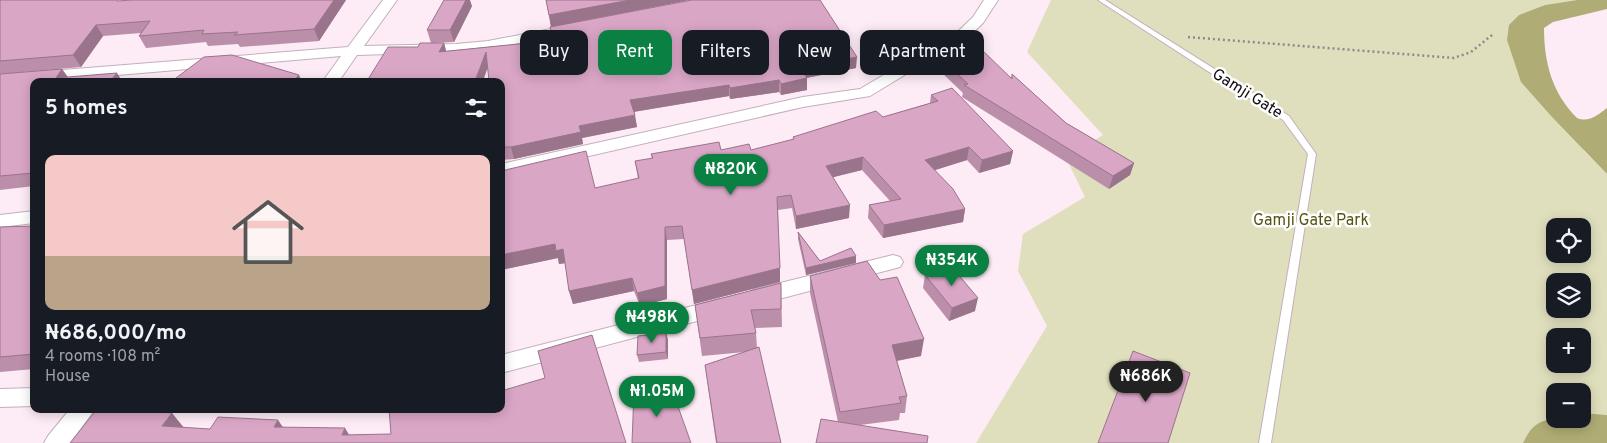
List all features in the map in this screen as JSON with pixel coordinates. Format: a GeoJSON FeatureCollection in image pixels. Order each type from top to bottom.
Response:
{"type":"FeatureCollection","features":[{"type":"Feature","properties":{"kind":"street"},"geometry":{"type":"LineString","coordinates":[[333,78],[390,0]]}},
{"type":"Feature","properties":{"kind":"street"},"geometry":{"type":"LineString","coordinates":[[505,169],[803,102],[864,93],[916,62],[951,46],[978,20],[991,0]]}},
{"type":"Feature","properties":{"kind":"street"},"geometry":{"type":"LineString","coordinates":[[0,80],[352,51],[480,46],[595,24]]}},
{"type":"Feature","properties":{"kind":"street"},"geometry":{"type":"LineString","coordinates":[[0,221],[30,217]]}},
{"type":"Feature","properties":{"kind":"street"},"geometry":{"type":"LineString","coordinates":[[505,363],[893,262]]}},
{"type":"Feature","properties":{"kind":"street"},"geometry":{"type":"LineString","coordinates":[[0,398],[30,397]]}},
{"type":"Feature","properties":{"kind":"street"},"geometry":{"type":"LineString","coordinates":[[56,443],[80,413]]}},
{"type":"Feature","properties":{"kind":"lane","name":"Gamji Gate"},"geometry":{"type":"LineString","coordinates":[[1101,0],[1153,35],[1286,118],[1312,154],[1265,443]]}},
{"type":"Feature","properties":{"kind":"path"},"geometry":{"type":"LineString","coordinates":[[1153,35],[1454,58],[1471,52],[1492,35]]}},
{"type":"Feature","properties":{"kind":"green space","name":"Gamji Gate Park"},"geometry":{"type":"Polygon","coordinates":[[[1051,0],[1577,0],[1545,5],[1519,15],[1584,151],[1607,174],[1607,415],[1591,414],[1591,383],[1546,383],[1546,420],[1529,432],[1523,443],[976,443],[1047,326],[1018,271],[1023,234],[1085,197],[1066,158],[1103,135],[1027,52],[1051,0]]]}},
{"type":"Feature","properties":{"kind":"shaded area"},"geometry":{"type":"Polygon","coordinates":[[[1577,0],[1607,0],[1607,9],[1553,22],[1544,28],[1548,65],[1561,98],[1577,118],[1589,119],[1597,116],[1607,108],[1607,174],[1521,82],[1507,40],[1509,25],[1519,15],[1545,5],[1577,0]]]}},
{"type":"Feature","properties":{"kind":"shaded area"},"geometry":{"type":"Polygon","coordinates":[[[1591,414],[1607,415],[1607,443],[1523,443],[1532,428],[1546,420],[1546,428],[1591,428],[1591,414]]]}},
{"type":"Feature","properties":{"kind":"building"},"geometry":{"type":"Polygon","coordinates":[[[0,0],[334,0],[314,29],[234,35],[238,32],[202,34],[204,30],[139,36],[150,21],[96,25],[73,55],[0,61],[0,0]]]}},
{"type":"Feature","properties":{"kind":"building"},"geometry":{"type":"Polygon","coordinates":[[[444,0],[466,0],[450,30],[427,30],[444,0]]]}},
{"type":"Feature","properties":{"kind":"building"},"geometry":{"type":"Polygon","coordinates":[[[546,0],[630,0],[549,15],[546,0]]]}},
{"type":"Feature","properties":{"kind":"building"},"geometry":{"type":"Polygon","coordinates":[[[692,0],[820,0],[839,30],[779,30],[779,75],[805,75],[807,78],[781,84],[779,80],[730,88],[729,85],[630,100],[635,115],[579,126],[581,132],[511,147],[505,147],[505,78],[489,78],[486,52],[476,78],[369,78],[388,47],[418,47],[420,43],[444,43],[439,52],[520,44],[520,75],[588,75],[588,30],[551,30],[550,27],[692,0]]]}},
{"type":"Feature","properties":{"kind":"building"},"geometry":{"type":"Polygon","coordinates":[[[850,46],[857,57],[850,58],[850,46]]]}},
{"type":"Feature","properties":{"kind":"building"},"geometry":{"type":"Polygon","coordinates":[[[984,52],[1012,79],[1012,74],[1066,123],[1134,163],[1113,176],[964,85],[968,84],[958,75],[984,75],[984,52]]]}},
{"type":"Feature","properties":{"kind":"building"},"geometry":{"type":"Polygon","coordinates":[[[232,55],[299,75],[296,78],[176,78],[204,57],[232,55]]]}},
{"type":"Feature","properties":{"kind":"building"},"geometry":{"type":"Polygon","coordinates":[[[62,69],[56,78],[30,78],[30,173],[0,176],[0,74],[62,69]]]}},
{"type":"Feature","properties":{"kind":"building"},"geometry":{"type":"Polygon","coordinates":[[[117,73],[113,78],[56,78],[117,73]]]}},
{"type":"Feature","properties":{"kind":"building"},"geometry":{"type":"Polygon","coordinates":[[[952,88],[1013,151],[982,160],[969,147],[925,160],[953,189],[965,209],[884,225],[869,205],[901,199],[863,157],[826,166],[850,205],[796,216],[791,195],[777,197],[780,268],[692,290],[682,226],[665,227],[665,286],[637,293],[632,278],[569,291],[563,249],[556,251],[555,244],[505,254],[505,170],[586,151],[595,188],[639,178],[635,161],[653,158],[651,154],[719,142],[721,150],[749,144],[751,150],[794,139],[793,137],[876,111],[883,117],[938,101],[931,95],[952,88]]]}},
{"type":"Feature","properties":{"kind":"building"},"geometry":{"type":"Polygon","coordinates":[[[30,226],[30,354],[0,357],[0,227],[30,226]]]}},
{"type":"Feature","properties":{"kind":"building"},"geometry":{"type":"Polygon","coordinates":[[[798,232],[820,261],[851,248],[856,256],[806,268],[798,232]]]}},
{"type":"Feature","properties":{"kind":"building"},"geometry":{"type":"Polygon","coordinates":[[[867,261],[880,280],[897,277],[924,339],[892,345],[907,396],[899,397],[901,403],[840,412],[810,276],[867,261]]]}},
{"type":"Feature","properties":{"kind":"building"},"geometry":{"type":"Polygon","coordinates":[[[951,266],[978,298],[952,308],[925,275],[951,266]]]}},
{"type":"Feature","properties":{"kind":"building"},"geometry":{"type":"Polygon","coordinates":[[[781,283],[781,309],[751,310],[756,333],[700,338],[695,305],[781,283]]]}},
{"type":"Feature","properties":{"kind":"building"},"geometry":{"type":"Polygon","coordinates":[[[666,333],[666,352],[637,355],[638,336],[666,333]]]}},
{"type":"Feature","properties":{"kind":"building"},"geometry":{"type":"Polygon","coordinates":[[[592,335],[626,443],[70,443],[94,413],[172,413],[162,426],[210,429],[218,417],[278,420],[274,427],[345,428],[342,435],[391,434],[389,413],[505,413],[505,390],[545,378],[538,351],[592,335]]]}},
{"type":"Feature","properties":{"kind":"building"},"geometry":{"type":"Polygon","coordinates":[[[759,347],[781,443],[717,443],[705,365],[759,347]]]}},
{"type":"Feature","properties":{"kind":"building"},"geometry":{"type":"Polygon","coordinates":[[[1133,351],[1190,373],[1168,443],[1098,443],[1133,351]]]}},
{"type":"Feature","properties":{"kind":"building"},"geometry":{"type":"Polygon","coordinates":[[[654,384],[657,391],[671,387],[691,443],[632,443],[634,391],[654,384]]]}},
{"type":"Feature","properties":{"kind":"building"},"geometry":{"type":"Polygon","coordinates":[[[821,419],[928,436],[927,443],[816,443],[821,419]]]}}]}
